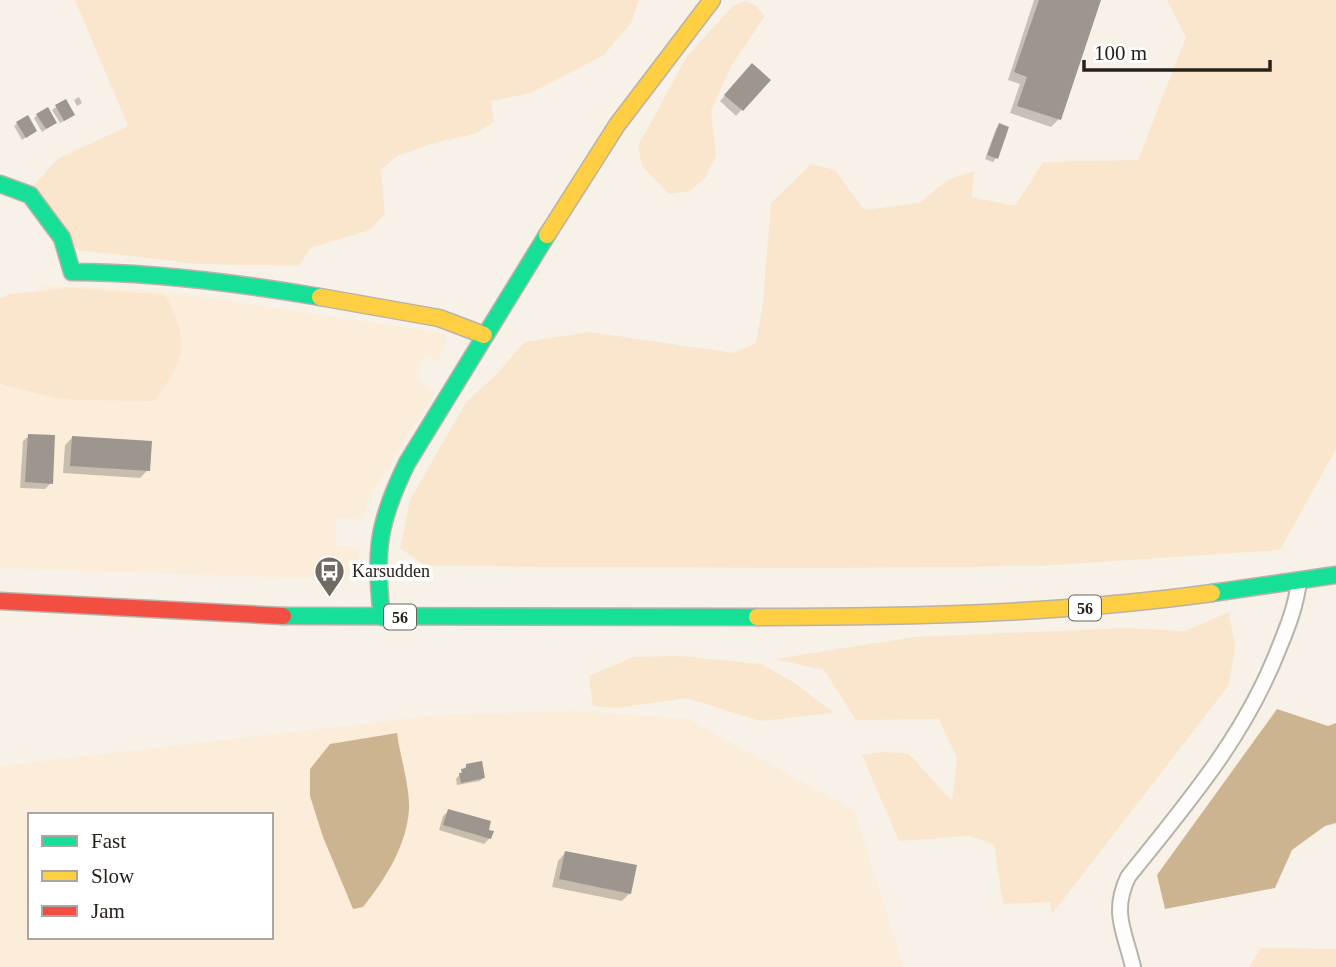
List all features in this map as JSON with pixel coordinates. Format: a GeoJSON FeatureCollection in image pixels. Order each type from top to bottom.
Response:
{"type":"FeatureCollection","features":[{"type":"Feature","properties":{"kind":"main road"},"geometry":{"type":"LineString","coordinates":[[382,617],[378,551],[390,498],[407,463],[484,335],[617,125],[712,0]]}},
{"type":"Feature","properties":{"kind":"main road"},"geometry":{"type":"LineString","coordinates":[[0,184],[30,195],[62,238],[72,272],[107,271],[170,277],[302,294],[439,318],[484,335]]}},
{"type":"Feature","properties":{"kind":"main road","name":"56"},"geometry":{"type":"LineString","coordinates":[[0,601],[213,614],[382,617],[915,617],[1051,611],[1139,603],[1336,575]]}},
{"type":"Feature","properties":{"kind":"street"},"geometry":{"type":"LineString","coordinates":[[1133,967],[1119,911],[1128,877],[1242,727],[1290,622],[1297,600],[1299,581]]}},
{"type":"Feature","properties":{"kind":"shaded area"},"geometry":{"type":"Polygon","coordinates":[[[75,0],[639,0],[631,23],[604,55],[531,93],[491,101],[494,122],[475,134],[434,143],[397,156],[381,170],[385,213],[370,230],[310,248],[299,266],[199,264],[78,250],[31,188],[59,158],[128,126],[75,0]]]}},
{"type":"Feature","properties":{"kind":"shaded area"},"geometry":{"type":"Polygon","coordinates":[[[1167,0],[1336,0],[1336,449],[1280,550],[1040,566],[816,568],[425,566],[400,548],[410,500],[466,402],[497,374],[524,342],[590,332],[734,353],[756,343],[763,302],[771,203],[811,164],[835,170],[864,210],[919,203],[948,180],[974,171],[972,197],[1015,206],[1043,162],[1138,160],[1186,37],[1167,0]]]}},
{"type":"Feature","properties":{"kind":"shaded area"},"geometry":{"type":"Polygon","coordinates":[[[745,1],[755,5],[765,16],[731,66],[711,111],[716,156],[705,178],[690,191],[669,194],[642,166],[638,146],[687,56],[733,6],[745,1]]]}},
{"type":"Feature","properties":{"kind":"shaded area"},"geometry":{"type":"Polygon","coordinates":[[[41,285],[146,290],[197,296],[448,334],[439,361],[424,354],[415,377],[435,392],[373,491],[362,519],[336,518],[335,546],[359,547],[357,580],[0,568],[0,387],[41,285]]]}},
{"type":"Feature","properties":{"kind":"shaded area"},"geometry":{"type":"Polygon","coordinates":[[[72,288],[165,295],[179,325],[181,350],[172,373],[154,401],[56,398],[0,384],[0,298],[10,294],[72,288]]]}},
{"type":"Feature","properties":{"kind":"shaded area"},"geometry":{"type":"Polygon","coordinates":[[[1229,612],[1235,647],[1229,685],[1052,914],[1050,902],[1003,904],[994,844],[969,836],[899,841],[862,755],[885,752],[909,754],[952,801],[957,758],[939,719],[856,720],[824,670],[775,659],[914,637],[1125,628],[1185,631],[1229,612]]]}},
{"type":"Feature","properties":{"kind":"shaded area"},"geometry":{"type":"Polygon","coordinates":[[[680,656],[761,664],[793,682],[834,713],[760,721],[687,698],[617,708],[593,706],[589,676],[633,657],[680,656]]]}},
{"type":"Feature","properties":{"kind":"shaded area"},"geometry":{"type":"Polygon","coordinates":[[[1277,709],[1328,726],[1336,723],[1336,823],[1325,826],[1292,850],[1275,888],[1165,909],[1157,875],[1277,709]]]}},
{"type":"Feature","properties":{"kind":"shaded area"},"geometry":{"type":"Polygon","coordinates":[[[576,711],[688,719],[854,810],[904,967],[0,967],[0,766],[439,715],[576,711]]]}},
{"type":"Feature","properties":{"kind":"shaded area"},"geometry":{"type":"Polygon","coordinates":[[[397,733],[409,800],[404,836],[394,861],[379,885],[363,907],[353,909],[323,837],[310,796],[310,769],[330,744],[397,733]]]}},
{"type":"Feature","properties":{"kind":"shaded area"},"geometry":{"type":"Polygon","coordinates":[[[1261,948],[1336,949],[1336,967],[1249,967],[1261,948]]]}},
{"type":"Feature","properties":{"kind":"building"},"geometry":{"type":"Polygon","coordinates":[[[1039,0],[1101,0],[1061,120],[1017,106],[1027,77],[1014,72],[1039,0]]]}},
{"type":"Feature","properties":{"kind":"building"},"geometry":{"type":"Polygon","coordinates":[[[752,63],[771,80],[743,111],[724,95],[752,63]]]}},
{"type":"Feature","properties":{"kind":"building"},"geometry":{"type":"Polygon","coordinates":[[[66,99],[75,115],[64,121],[55,105],[66,99]]]}},
{"type":"Feature","properties":{"kind":"building"},"geometry":{"type":"Polygon","coordinates":[[[48,107],[57,123],[46,129],[36,114],[48,107]]]}},
{"type":"Feature","properties":{"kind":"building"},"geometry":{"type":"Polygon","coordinates":[[[28,115],[37,131],[26,138],[16,122],[28,115]]]}},
{"type":"Feature","properties":{"kind":"building"},"geometry":{"type":"Polygon","coordinates":[[[999,123],[1009,127],[998,159],[987,155],[999,123]]]}},
{"type":"Feature","properties":{"kind":"building"},"geometry":{"type":"Polygon","coordinates":[[[28,434],[55,435],[53,484],[25,482],[28,434]]]}},
{"type":"Feature","properties":{"kind":"building"},"geometry":{"type":"Polygon","coordinates":[[[72,436],[152,441],[150,471],[70,466],[72,436]]]}},
{"type":"Feature","properties":{"kind":"building"},"geometry":{"type":"Polygon","coordinates":[[[482,761],[485,778],[461,783],[461,769],[466,768],[466,764],[482,761]]]}},
{"type":"Feature","properties":{"kind":"building"},"geometry":{"type":"Polygon","coordinates":[[[448,809],[491,821],[489,830],[494,831],[491,839],[443,825],[448,809]]]}},
{"type":"Feature","properties":{"kind":"building"},"geometry":{"type":"Polygon","coordinates":[[[565,851],[637,865],[631,894],[559,879],[565,851]]]}},
{"type":"Feature","properties":{"kind":"traffic: fast"},"geometry":{"type":"LineString","coordinates":[[0,184],[30,195],[62,238],[72,272],[196,279],[320,297]]}},
{"type":"Feature","properties":{"kind":"traffic: fast"},"geometry":{"type":"LineString","coordinates":[[382,617],[379,555],[384,521],[397,484],[407,463],[547,235]]}},
{"type":"Feature","properties":{"kind":"traffic: fast"},"geometry":{"type":"LineString","coordinates":[[1212,593],[1336,575]]}},
{"type":"Feature","properties":{"kind":"traffic: fast"},"geometry":{"type":"LineString","coordinates":[[283,616],[757,617]]}},
{"type":"Feature","properties":{"kind":"traffic: slow"},"geometry":{"type":"LineString","coordinates":[[547,235],[617,125],[712,0]]}},
{"type":"Feature","properties":{"kind":"traffic: slow"},"geometry":{"type":"LineString","coordinates":[[320,297],[439,318],[484,335]]}},
{"type":"Feature","properties":{"kind":"traffic: slow"},"geometry":{"type":"LineString","coordinates":[[757,617],[985,613],[1098,606],[1212,593]]}},
{"type":"Feature","properties":{"kind":"traffic: jam"},"geometry":{"type":"LineString","coordinates":[[0,601],[283,616]]}},
{"type":"Feature","properties":{"kind":"place","name":"Karsudden"},"geometry":{"type":"Point","coordinates":[329,598]}}]}
